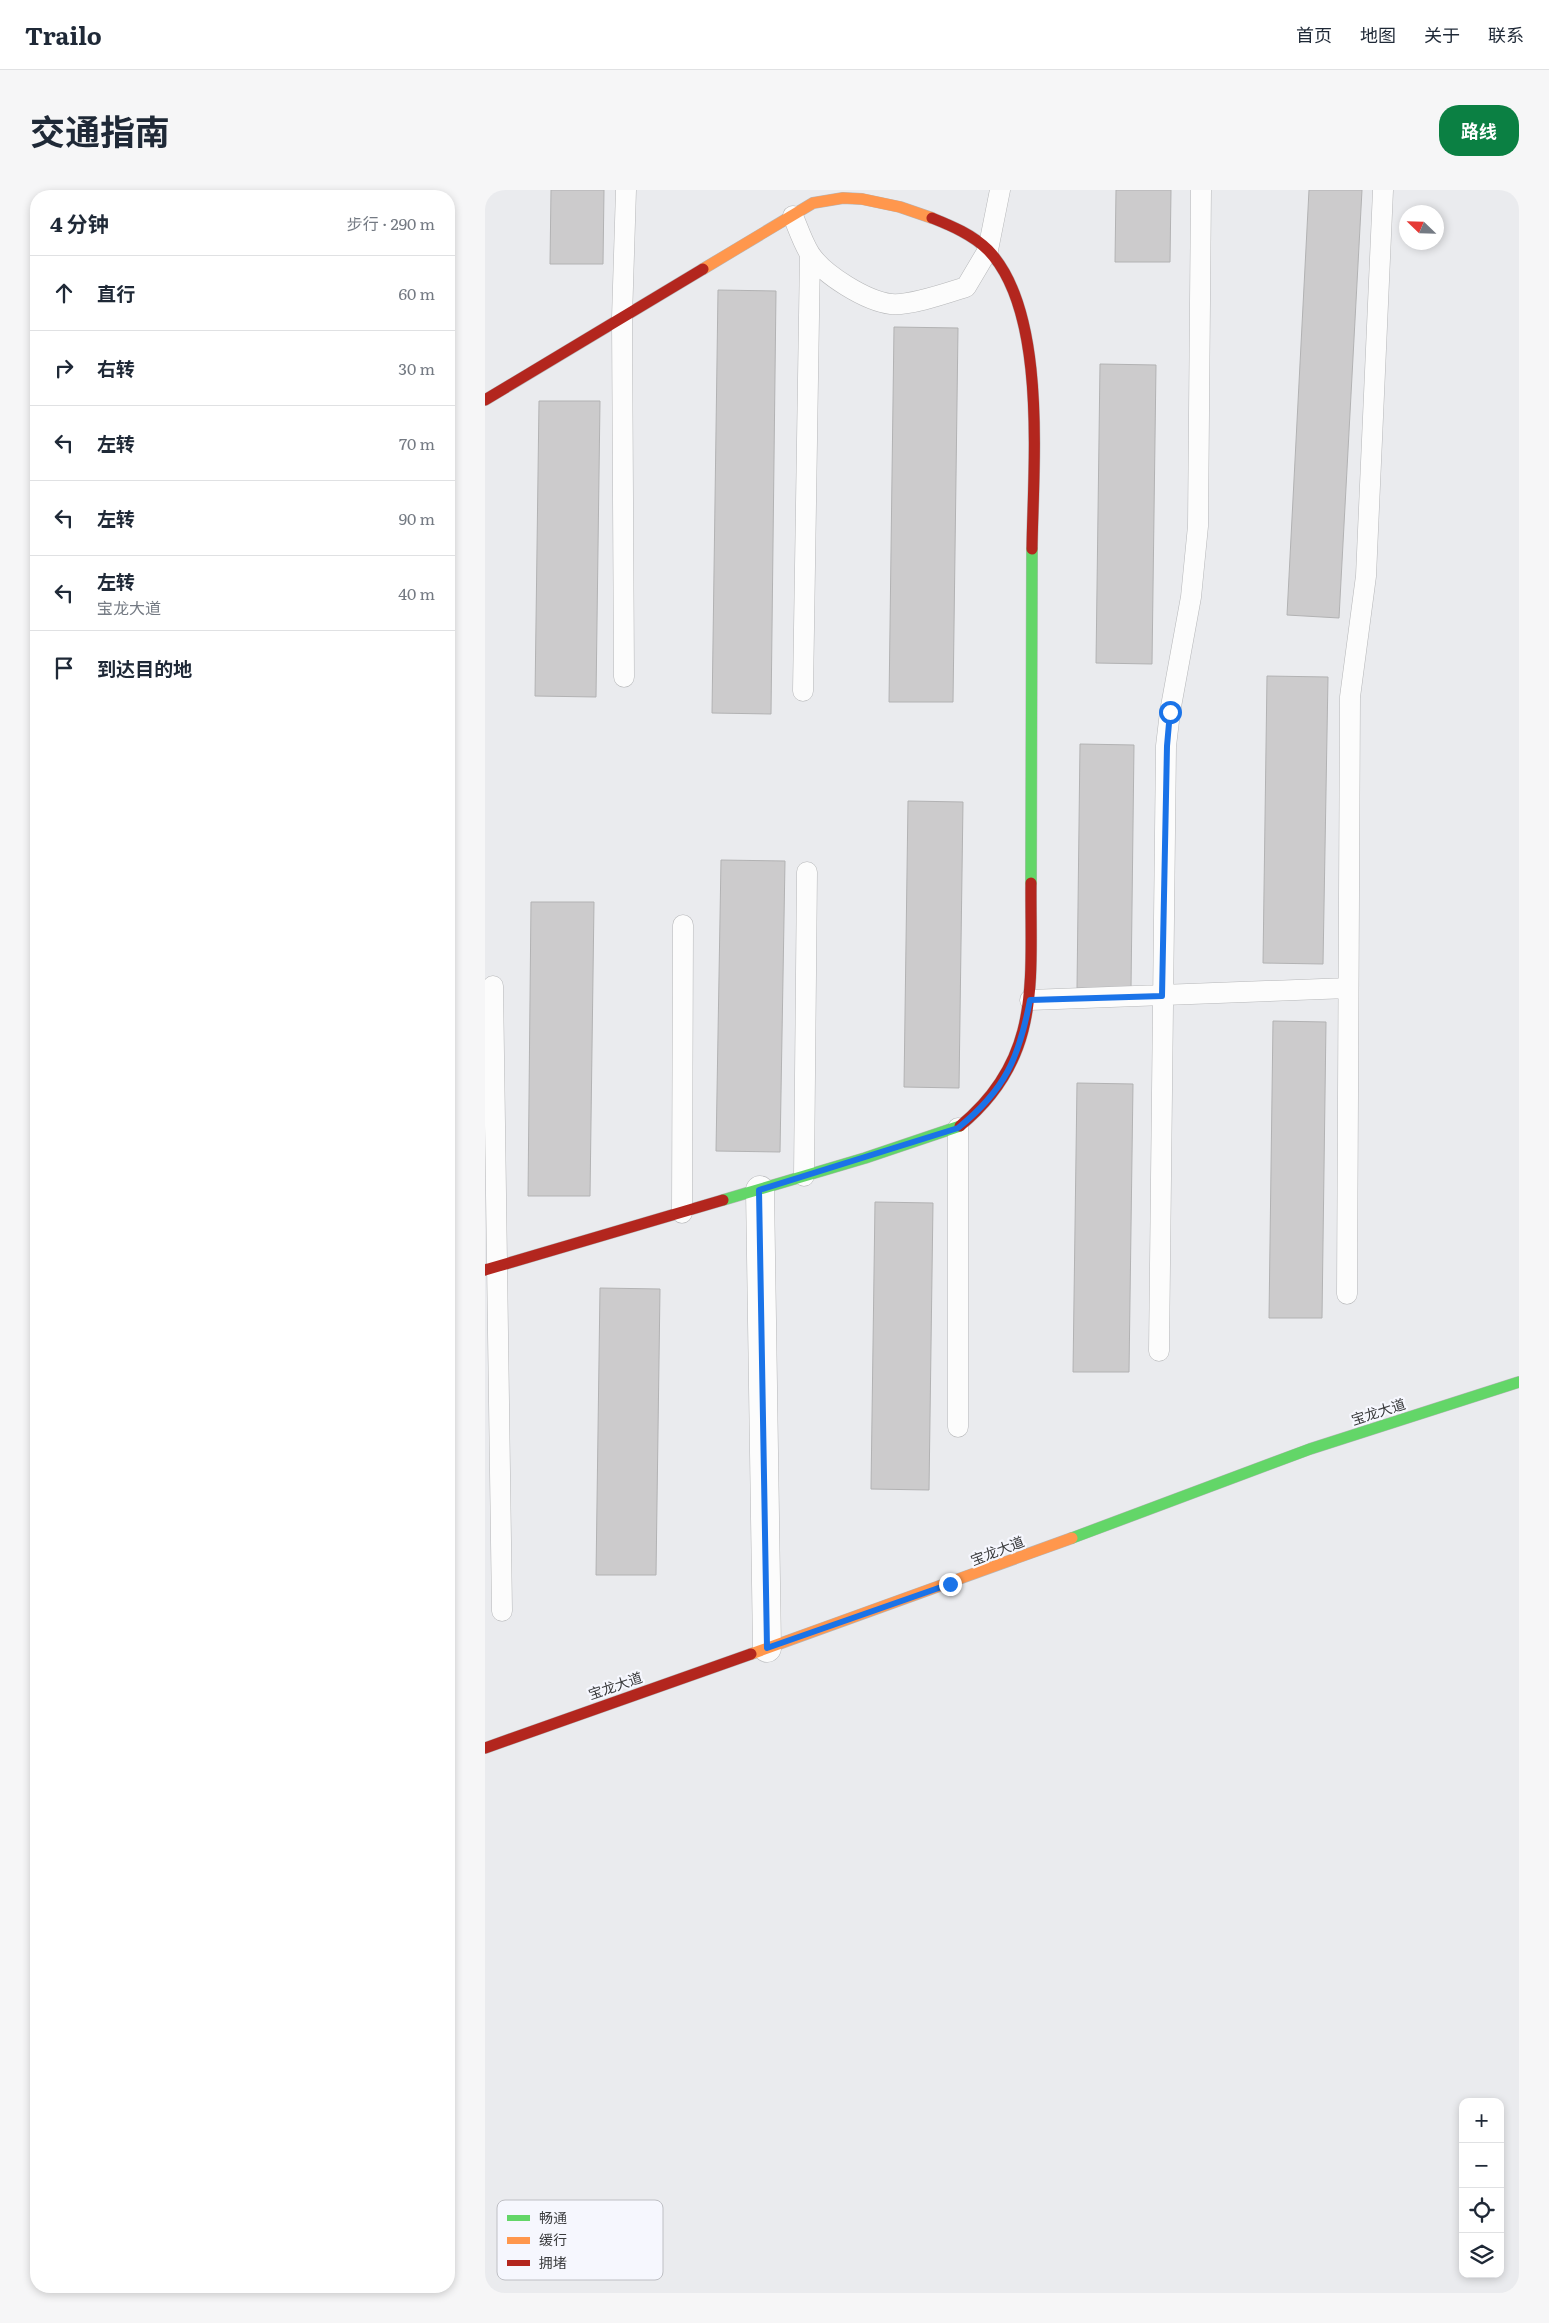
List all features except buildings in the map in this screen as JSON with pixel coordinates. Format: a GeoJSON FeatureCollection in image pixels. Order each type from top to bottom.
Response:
{"type":"FeatureCollection","features":[{"type":"Feature","properties":{"kind":"street"},"geometry":{"type":"LineString","coordinates":[[485,400],[793,216],[813,196],[847,197],[903,207],[959,231],[988,250],[1007,278],[1027,331],[1033,378],[1030,1000],[1022,1040],[1008,1072],[981,1109],[958,1128],[759,1190],[491,1269]]}},
{"type":"Feature","properties":{"kind":"street"},"geometry":{"type":"LineString","coordinates":[[759,1190],[767,1648]]}},
{"type":"Feature","properties":{"kind":"street","name":"宝龙大道"},"geometry":{"type":"LineString","coordinates":[[485,1748],[950,1584],[1311,1449],[1519,1382]]}},
{"type":"Feature","properties":{"kind":"lane"},"geometry":{"type":"LineString","coordinates":[[624,677],[622,318],[626,190]]}},
{"type":"Feature","properties":{"kind":"lane"},"geometry":{"type":"LineString","coordinates":[[793,216],[810,254],[826,272],[862,294],[891,304],[932,297],[966,287],[988,250],[1000,190]]}},
{"type":"Feature","properties":{"kind":"lane"},"geometry":{"type":"LineString","coordinates":[[1159,1351],[1162,996],[1167,746],[1170,712],[1191,597],[1198,526],[1201,190]]}},
{"type":"Feature","properties":{"kind":"lane"},"geometry":{"type":"LineString","coordinates":[[1347,1294],[1350,697],[1367,576],[1383,190]]}},
{"type":"Feature","properties":{"kind":"lane"},"geometry":{"type":"LineString","coordinates":[[803,691],[810,254]]}},
{"type":"Feature","properties":{"kind":"lane"},"geometry":{"type":"LineString","coordinates":[[804,1176],[807,872]]}},
{"type":"Feature","properties":{"kind":"lane"},"geometry":{"type":"LineString","coordinates":[[682,1213],[683,925]]}},
{"type":"Feature","properties":{"kind":"lane"},"geometry":{"type":"LineString","coordinates":[[493,986],[491,1269],[502,1611]]}},
{"type":"Feature","properties":{"kind":"lane"},"geometry":{"type":"LineString","coordinates":[[1030,1000],[1348,988]]}},
{"type":"Feature","properties":{"kind":"lane"},"geometry":{"type":"LineString","coordinates":[[958,1128],[958,1427]]}},
{"type":"Feature","properties":{"kind":"traffic: fast"},"geometry":{"type":"LineString","coordinates":[[1031,883],[1032,549]]}},
{"type":"Feature","properties":{"kind":"traffic: fast"},"geometry":{"type":"LineString","coordinates":[[723,1200],[865,1158],[960,1126]]}},
{"type":"Feature","properties":{"kind":"traffic: fast"},"geometry":{"type":"LineString","coordinates":[[1072,1538],[1310,1449],[1519,1382]]}},
{"type":"Feature","properties":{"kind":"traffic: slow"},"geometry":{"type":"LineString","coordinates":[[703,269],[813,203],[843,198],[862,199],[900,207],[932,218]]}},
{"type":"Feature","properties":{"kind":"traffic: slow"},"geometry":{"type":"LineString","coordinates":[[751,1654],[1072,1538]]}},
{"type":"Feature","properties":{"kind":"traffic: jam"},"geometry":{"type":"LineString","coordinates":[[932,218],[969,235],[988,250],[1007,277],[1020,311],[1029,350],[1033,392],[1034,477],[1032,549]]}},
{"type":"Feature","properties":{"kind":"traffic: jam"},"geometry":{"type":"LineString","coordinates":[[485,400],[703,269]]}},
{"type":"Feature","properties":{"kind":"traffic: jam"},"geometry":{"type":"LineString","coordinates":[[960,1126],[987,1100],[1006,1073],[1019,1045],[1030,985],[1031,883]]}},
{"type":"Feature","properties":{"kind":"traffic: jam"},"geometry":{"type":"LineString","coordinates":[[485,1270],[723,1200]]}},
{"type":"Feature","properties":{"kind":"traffic: jam"},"geometry":{"type":"LineString","coordinates":[[485,1748],[751,1654]]}},
{"type":"Feature","properties":{"kind":"route"},"geometry":{"type":"LineString","coordinates":[[950,1584],[767,1648],[759,1190],[958,1128],[981,1109],[1008,1072],[1022,1040],[1030,1000],[1162,996],[1167,746],[1170,712]]}}]}
